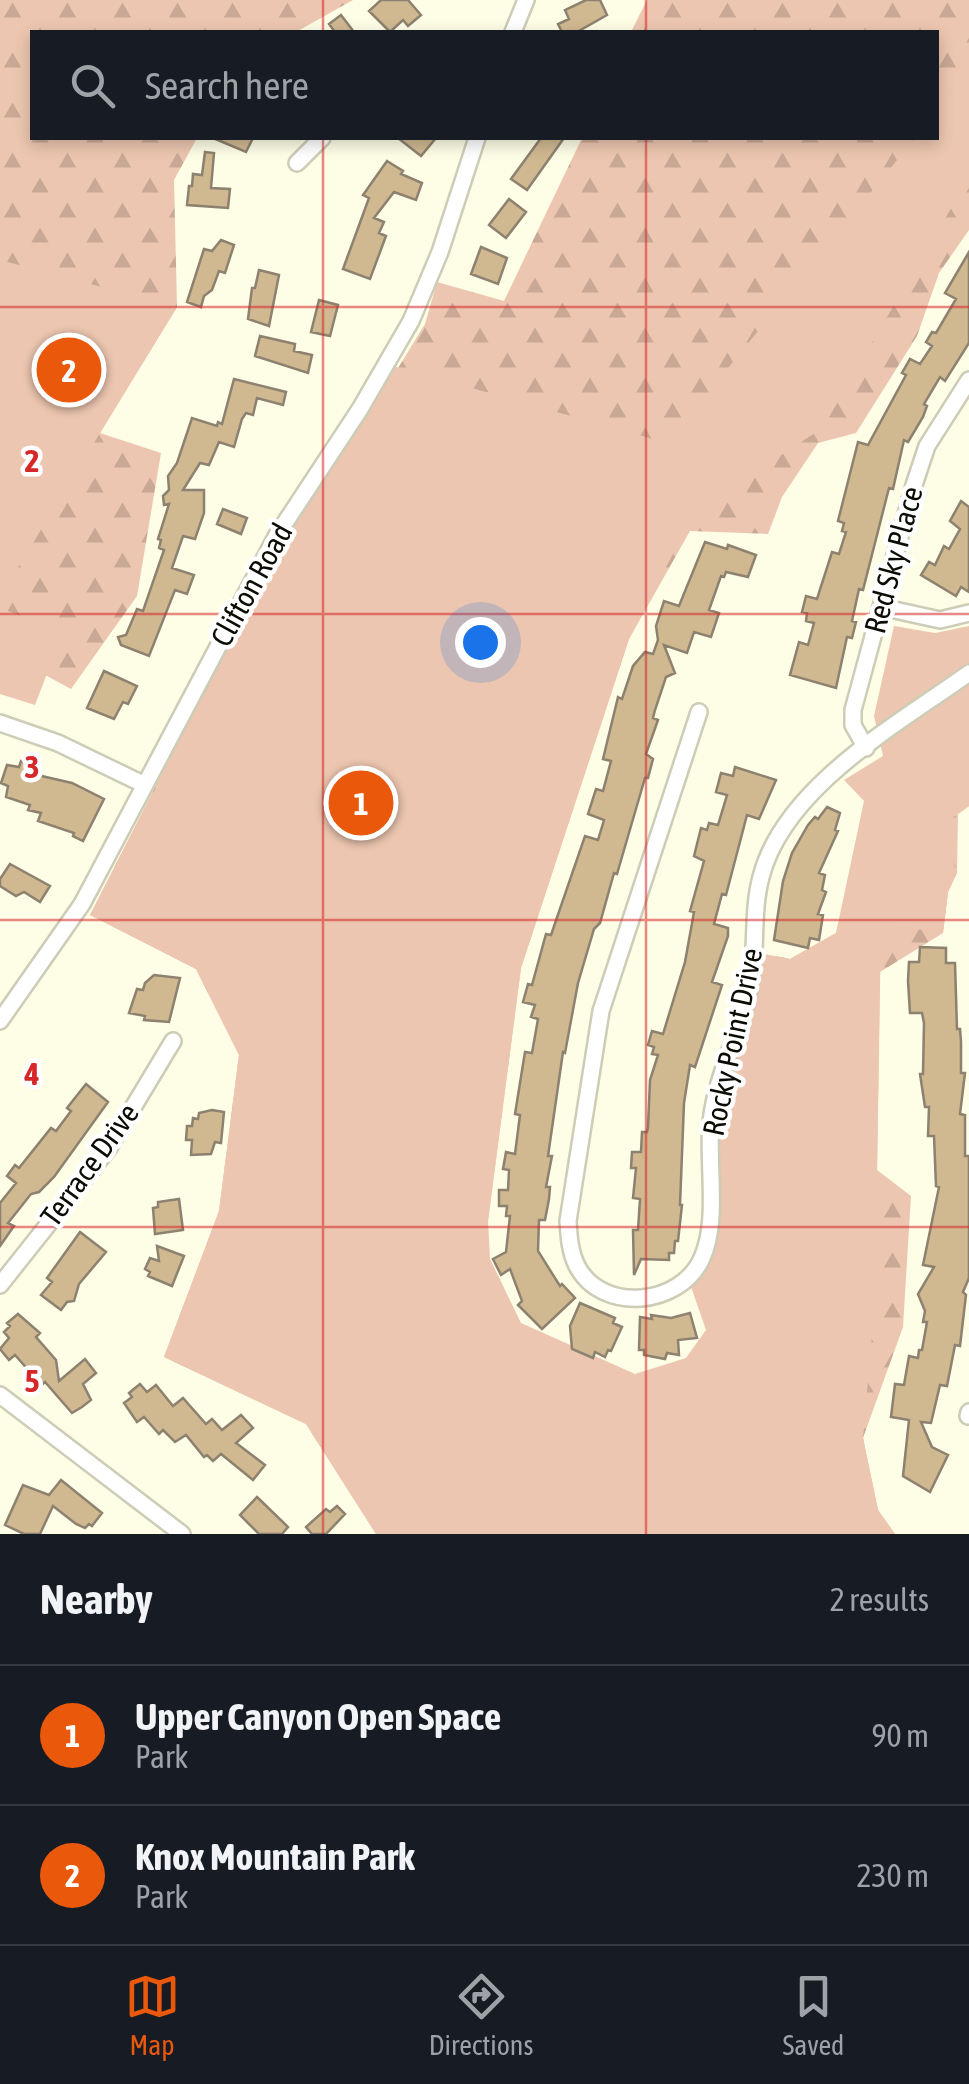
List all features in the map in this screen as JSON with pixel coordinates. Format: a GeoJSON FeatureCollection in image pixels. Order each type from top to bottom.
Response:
{"type":"FeatureCollection","features":[{"type":"Feature","properties":{"kind":"street"},"geometry":{"type":"LineString","coordinates":[[515,30],[526,0]]}},
{"type":"Feature","properties":{"kind":"street"},"geometry":{"type":"LineString","coordinates":[[297,163],[320,140]]}},
{"type":"Feature","properties":{"kind":"street","name":"Clifton Road"},"geometry":{"type":"LineString","coordinates":[[0,1021],[82,904],[277,535],[360,409],[411,321],[440,252],[475,140]]}},
{"type":"Feature","properties":{"kind":"street","name":"Red Sky Place"},"geometry":{"type":"LineString","coordinates":[[866,748],[853,725],[854,710],[881,607],[927,446],[969,380]]}},
{"type":"Feature","properties":{"kind":"street"},"geometry":{"type":"LineString","coordinates":[[881,607],[940,620],[969,614]]}},
{"type":"Feature","properties":{"kind":"street","name":"Rocky Point Drive"},"geometry":{"type":"LineString","coordinates":[[699,712],[601,1011],[568,1222],[569,1243],[577,1267],[593,1285],[612,1295],[638,1300],[662,1294],[688,1279],[702,1258],[709,1226],[712,1122],[718,1086],[749,994],[761,878],[773,844],[796,812],[832,774],[969,673]]}},
{"type":"Feature","properties":{"kind":"street"},"geometry":{"type":"LineString","coordinates":[[0,723],[58,743],[145,785]]}},
{"type":"Feature","properties":{"kind":"street","name":"Terrace Drive"},"geometry":{"type":"LineString","coordinates":[[0,1285],[108,1150],[174,1042]]}},
{"type":"Feature","properties":{"kind":"street"},"geometry":{"type":"LineString","coordinates":[[0,1395],[182,1534]]}},
{"type":"Feature","properties":{"kind":"green space"},"geometry":{"type":"Polygon","coordinates":[[[0,0],[353,0],[300,30],[30,30],[30,140],[196,140],[174,180],[177,307],[100,433],[161,453],[137,596],[71,689],[34,669],[0,642],[0,0]]]}},
{"type":"Feature","properties":{"kind":"green space"},"geometry":{"type":"Polygon","coordinates":[[[647,0],[969,0],[969,230],[939,273],[917,336],[856,433],[818,443],[782,497],[768,534],[690,531],[629,639],[521,968],[488,1221],[346,1380],[703,1498],[776,956],[790,959],[836,933],[865,829],[969,806],[958,814],[957,873],[948,892],[943,933],[880,972],[877,1170],[911,1196],[903,1327],[863,1438],[878,1510],[895,1534],[376,1534],[306,1424],[164,1357],[219,1211],[239,1055],[196,969],[90,915],[222,655],[425,324],[437,282],[504,301],[581,140],[939,140],[939,30],[632,30],[647,0]]]}},
{"type":"Feature","properties":{"kind":"green space"},"geometry":{"type":"Polygon","coordinates":[[[969,70],[969,178],[821,429],[695,511],[629,639],[521,968],[488,1221],[490,1259],[521,1323],[635,1374],[686,1358],[706,1330],[689,1281],[705,1259],[713,1122],[760,953],[790,959],[836,933],[864,801],[844,780],[883,756],[874,716],[894,626],[935,633],[969,626],[969,806],[941,826],[957,873],[948,892],[943,933],[881,924],[875,1302],[863,1438],[878,1510],[895,1534],[376,1534],[306,1424],[164,1357],[219,1211],[239,1055],[196,969],[90,915],[283,542],[386,364],[667,443],[913,140],[939,140],[939,108],[969,70]]]}},
{"type":"Feature","properties":{"kind":"green space"},"geometry":{"type":"Polygon","coordinates":[[[0,260],[177,307],[0,597],[0,260]]]}},
{"type":"Feature","properties":{"kind":"green space"},"geometry":{"type":"Polygon","coordinates":[[[0,608],[63,632],[35,705],[0,694],[0,608]]]}},
{"type":"Feature","properties":{"kind":"building"},"geometry":{"type":"Polygon","coordinates":[[[381,0],[408,0],[421,15],[408,26],[403,20],[388,30],[369,11],[381,0]]]}},
{"type":"Feature","properties":{"kind":"building"},"geometry":{"type":"Polygon","coordinates":[[[586,0],[600,0],[607,15],[581,30],[561,30],[558,24],[569,19],[565,10],[586,0]]]}},
{"type":"Feature","properties":{"kind":"building"},"geometry":{"type":"Polygon","coordinates":[[[341,15],[352,30],[334,30],[329,24],[341,15]]]}},
{"type":"Feature","properties":{"kind":"building"},"geometry":{"type":"Polygon","coordinates":[[[218,140],[252,140],[246,152],[218,140]]]}},
{"type":"Feature","properties":{"kind":"building"},"geometry":{"type":"Polygon","coordinates":[[[401,140],[434,140],[421,156],[401,140]]]}},
{"type":"Feature","properties":{"kind":"building"},"geometry":{"type":"Polygon","coordinates":[[[540,140],[563,140],[527,190],[511,179],[540,140]]]}},
{"type":"Feature","properties":{"kind":"building"},"geometry":{"type":"Polygon","coordinates":[[[205,152],[214,153],[211,188],[230,189],[228,208],[187,205],[193,174],[202,175],[205,152]]]}},
{"type":"Feature","properties":{"kind":"building"},"geometry":{"type":"Polygon","coordinates":[[[387,161],[403,171],[401,174],[422,183],[416,200],[394,192],[374,218],[384,222],[379,233],[386,236],[370,279],[343,269],[369,198],[363,195],[387,161]]]}},
{"type":"Feature","properties":{"kind":"building"},"geometry":{"type":"Polygon","coordinates":[[[509,199],[526,212],[506,238],[489,225],[509,199]]]}},
{"type":"Feature","properties":{"kind":"building"},"geometry":{"type":"Polygon","coordinates":[[[221,240],[234,245],[225,273],[219,271],[201,307],[187,302],[204,249],[212,251],[221,240]]]}},
{"type":"Feature","properties":{"kind":"building"},"geometry":{"type":"Polygon","coordinates":[[[481,247],[507,258],[498,284],[471,274],[481,247]]]}},
{"type":"Feature","properties":{"kind":"building"},"geometry":{"type":"Polygon","coordinates":[[[969,252],[969,343],[945,381],[940,377],[924,404],[927,406],[923,417],[908,442],[904,440],[863,590],[859,589],[852,621],[856,622],[852,638],[847,637],[836,688],[790,675],[799,642],[808,645],[814,623],[806,621],[807,613],[802,612],[806,596],[817,599],[832,552],[839,554],[846,532],[842,531],[844,523],[838,521],[858,442],[868,445],[906,375],[902,373],[910,359],[920,364],[932,346],[926,342],[932,332],[936,333],[956,299],[945,293],[969,252]]]}},
{"type":"Feature","properties":{"kind":"building"},"geometry":{"type":"Polygon","coordinates":[[[259,270],[279,275],[269,326],[248,319],[259,270]]]}},
{"type":"Feature","properties":{"kind":"building"},"geometry":{"type":"Polygon","coordinates":[[[319,300],[338,305],[330,336],[311,332],[319,300]]]}},
{"type":"Feature","properties":{"kind":"building"},"geometry":{"type":"Polygon","coordinates":[[[260,336],[295,344],[294,351],[312,355],[308,373],[255,356],[260,336]]]}},
{"type":"Feature","properties":{"kind":"building"},"geometry":{"type":"Polygon","coordinates":[[[234,379],[286,392],[283,405],[257,398],[253,415],[246,413],[242,419],[234,447],[219,442],[209,465],[200,463],[183,490],[204,490],[204,513],[195,539],[183,536],[172,568],[194,575],[187,594],[175,590],[149,656],[121,645],[118,637],[126,635],[137,609],[143,611],[164,550],[159,548],[158,539],[169,504],[164,505],[163,496],[169,490],[168,476],[177,463],[192,418],[222,424],[234,379]]]}},
{"type":"Feature","properties":{"kind":"building"},"geometry":{"type":"Polygon","coordinates":[[[961,501],[969,507],[969,592],[961,587],[956,596],[921,575],[929,562],[935,565],[944,546],[949,549],[960,529],[950,521],[961,501]]]}},
{"type":"Feature","properties":{"kind":"building"},"geometry":{"type":"Polygon","coordinates":[[[223,509],[247,518],[241,534],[217,524],[223,509]]]}},
{"type":"Feature","properties":{"kind":"building"},"geometry":{"type":"Polygon","coordinates":[[[705,542],[756,555],[748,577],[726,572],[721,576],[709,610],[719,613],[711,637],[694,632],[687,653],[664,645],[675,673],[666,677],[655,710],[653,718],[658,720],[646,754],[653,759],[648,778],[600,923],[594,929],[563,1052],[548,1156],[552,1156],[546,1187],[550,1187],[549,1199],[545,1220],[539,1220],[538,1251],[560,1286],[575,1298],[542,1329],[518,1305],[522,1301],[510,1269],[501,1275],[493,1259],[506,1252],[510,1216],[506,1216],[507,1206],[499,1206],[499,1190],[508,1190],[509,1170],[503,1169],[506,1152],[515,1154],[520,1115],[515,1114],[525,1052],[532,1053],[538,1019],[531,1017],[535,1005],[523,1002],[585,836],[598,840],[604,820],[588,814],[596,789],[603,791],[611,761],[603,759],[618,697],[622,699],[633,666],[645,652],[653,654],[664,601],[679,606],[705,542]]]}},
{"type":"Feature","properties":{"kind":"building"},"geometry":{"type":"Polygon","coordinates":[[[104,671],[137,686],[114,719],[87,708],[104,671]]]}},
{"type":"Feature","properties":{"kind":"building"},"geometry":{"type":"Polygon","coordinates":[[[21,761],[36,766],[33,774],[72,783],[104,799],[83,841],[74,833],[38,821],[41,813],[28,810],[30,805],[6,797],[8,786],[1,783],[7,765],[19,767],[21,761]]]}},
{"type":"Feature","properties":{"kind":"building"},"geometry":{"type":"Polygon","coordinates":[[[735,767],[776,780],[759,819],[747,815],[726,895],[722,894],[714,924],[728,928],[728,936],[712,982],[722,985],[695,1067],[690,1065],[684,1103],[678,1241],[669,1260],[641,1259],[634,1275],[633,1230],[638,1230],[640,1199],[633,1198],[636,1168],[631,1168],[632,1152],[641,1152],[642,1132],[647,1132],[650,1080],[658,1055],[652,1054],[654,1047],[648,1045],[652,1031],[663,1034],[685,962],[694,912],[690,911],[704,861],[694,856],[701,828],[707,830],[709,823],[718,825],[727,795],[716,792],[721,773],[733,776],[735,767]]]}},
{"type":"Feature","properties":{"kind":"building"},"geometry":{"type":"Polygon","coordinates":[[[827,807],[840,813],[835,830],[838,831],[819,873],[825,875],[822,890],[826,892],[818,914],[823,915],[819,940],[810,938],[808,948],[774,940],[783,881],[792,853],[808,825],[827,807]]]}},
{"type":"Feature","properties":{"kind":"building"},"geometry":{"type":"Polygon","coordinates":[[[10,864],[50,886],[40,902],[24,892],[16,896],[0,886],[10,864]]]}},
{"type":"Feature","properties":{"kind":"building"},"geometry":{"type":"Polygon","coordinates":[[[920,947],[946,948],[946,963],[955,963],[961,1073],[965,1073],[960,1114],[965,1115],[965,1156],[969,1156],[969,1278],[963,1292],[966,1295],[960,1346],[955,1345],[947,1386],[940,1385],[931,1423],[921,1422],[932,1447],[948,1455],[930,1492],[903,1476],[909,1420],[891,1417],[895,1384],[904,1385],[909,1356],[918,1358],[922,1350],[927,1322],[923,1322],[925,1311],[918,1294],[934,1267],[923,1265],[939,1187],[934,1136],[928,1136],[929,1107],[925,1107],[920,1074],[924,1023],[922,1013],[910,1013],[909,962],[919,962],[920,947]]]}},
{"type":"Feature","properties":{"kind":"building"},"geometry":{"type":"Polygon","coordinates":[[[154,975],[180,978],[169,1022],[144,1020],[145,1016],[129,1013],[137,989],[143,990],[154,975]]]}},
{"type":"Feature","properties":{"kind":"building"},"geometry":{"type":"Polygon","coordinates":[[[86,1084],[108,1102],[54,1177],[39,1192],[31,1194],[8,1223],[14,1226],[0,1246],[0,1203],[16,1183],[7,1176],[15,1165],[19,1168],[51,1128],[56,1131],[71,1111],[67,1108],[86,1084]]]}},
{"type":"Feature","properties":{"kind":"building"},"geometry":{"type":"Polygon","coordinates":[[[224,1112],[221,1143],[215,1142],[211,1154],[191,1155],[192,1140],[186,1140],[187,1126],[192,1126],[199,1113],[224,1112]]]}},
{"type":"Feature","properties":{"kind":"building"},"geometry":{"type":"Polygon","coordinates":[[[179,1199],[183,1230],[155,1234],[153,1208],[158,1207],[158,1202],[179,1199]]]}},
{"type":"Feature","properties":{"kind":"building"},"geometry":{"type":"Polygon","coordinates":[[[80,1232],[106,1252],[79,1284],[74,1301],[67,1302],[61,1310],[41,1295],[52,1282],[47,1278],[80,1232]]]}},
{"type":"Feature","properties":{"kind":"building"},"geometry":{"type":"Polygon","coordinates":[[[157,1246],[184,1256],[172,1286],[148,1276],[150,1272],[145,1269],[150,1258],[159,1261],[157,1246]]]}},
{"type":"Feature","properties":{"kind":"building"},"geometry":{"type":"Polygon","coordinates":[[[580,1303],[615,1318],[613,1323],[622,1327],[605,1357],[595,1352],[593,1358],[572,1349],[570,1326],[580,1303]]]}},
{"type":"Feature","properties":{"kind":"building"},"geometry":{"type":"Polygon","coordinates":[[[690,1313],[697,1338],[678,1340],[679,1355],[667,1353],[665,1359],[644,1355],[644,1350],[639,1350],[640,1317],[671,1318],[690,1313]]]}},
{"type":"Feature","properties":{"kind":"building"},"geometry":{"type":"Polygon","coordinates":[[[18,1314],[40,1333],[36,1337],[56,1360],[59,1381],[85,1359],[96,1373],[83,1384],[91,1400],[82,1407],[72,1413],[45,1382],[37,1389],[26,1376],[30,1372],[15,1355],[9,1360],[0,1349],[9,1338],[4,1332],[10,1326],[7,1323],[18,1314]]]}},
{"type":"Feature","properties":{"kind":"building"},"geometry":{"type":"Polygon","coordinates":[[[140,1384],[147,1392],[156,1385],[173,1406],[183,1398],[206,1424],[212,1419],[222,1430],[241,1415],[253,1428],[236,1443],[265,1465],[253,1480],[221,1454],[213,1461],[207,1455],[204,1457],[186,1435],[175,1442],[163,1430],[159,1434],[144,1417],[137,1422],[124,1403],[140,1384]]]}},
{"type":"Feature","properties":{"kind":"building"},"geometry":{"type":"Polygon","coordinates":[[[61,1480],[102,1513],[92,1526],[76,1524],[53,1506],[40,1534],[24,1534],[5,1525],[23,1485],[49,1495],[61,1480]]]}},
{"type":"Feature","properties":{"kind":"building"},"geometry":{"type":"Polygon","coordinates":[[[257,1497],[288,1527],[282,1534],[259,1534],[240,1515],[257,1497]]]}},
{"type":"Feature","properties":{"kind":"building"},"geometry":{"type":"Polygon","coordinates":[[[337,1506],[345,1514],[326,1534],[312,1534],[306,1527],[326,1509],[330,1512],[337,1506]]]}},
{"type":"Feature","properties":{"kind":"place","name":"Knox Mountain Park"},"geometry":{"type":"Point","coordinates":[69,370]}},
{"type":"Feature","properties":{"kind":"place","name":"Upper Canyon Open Space"},"geometry":{"type":"Point","coordinates":[361,803]}}]}
